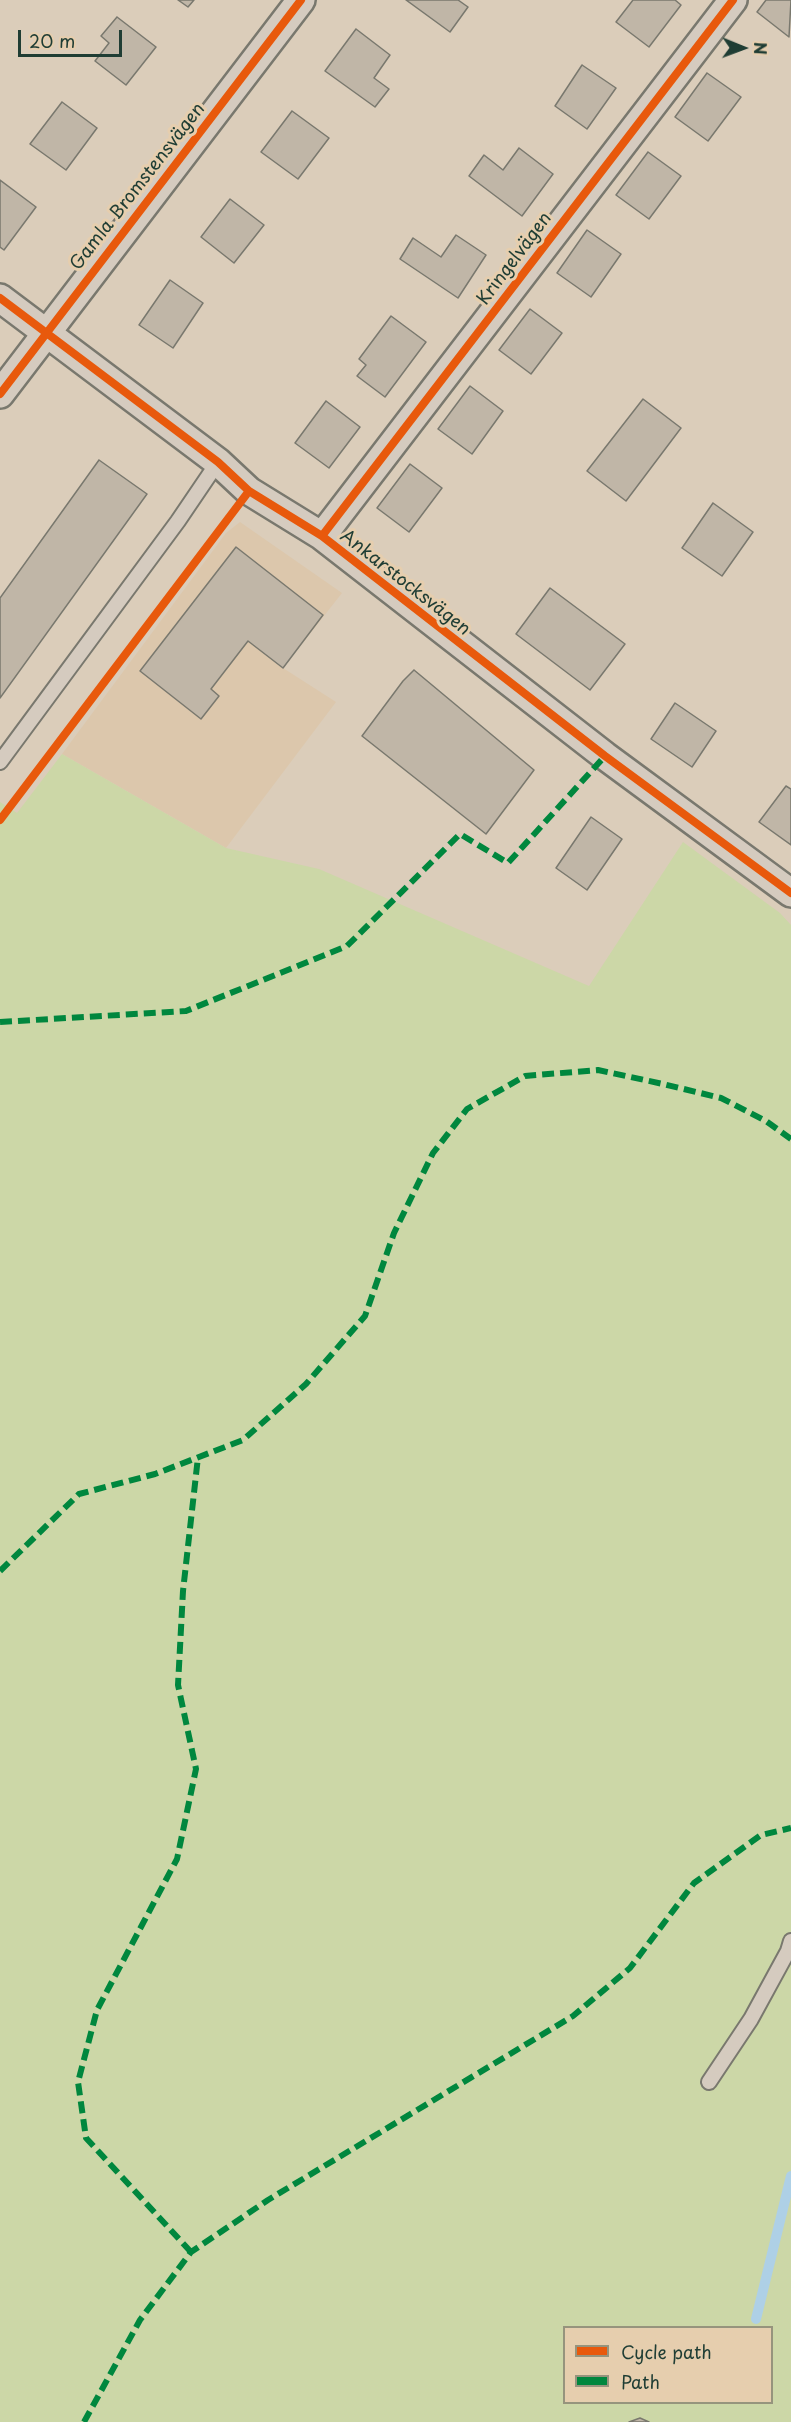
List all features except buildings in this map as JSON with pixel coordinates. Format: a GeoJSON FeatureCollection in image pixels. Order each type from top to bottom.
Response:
{"type":"FeatureCollection","features":[{"type":"Feature","properties":{"kind":"street","name":"Gamla Bromstensvägen"},"geometry":{"type":"LineString","coordinates":[[0,394],[302,0]]}},
{"type":"Feature","properties":{"kind":"street","name":"Kringelvägen"},"geometry":{"type":"LineString","coordinates":[[322,536],[733,0]]}},
{"type":"Feature","properties":{"kind":"street","name":"Ankarstocksvägen"},"geometry":{"type":"LineString","coordinates":[[0,298],[218,462],[249,491],[322,536],[632,776],[791,893]]}},
{"type":"Feature","properties":{"kind":"lane"},"geometry":{"type":"LineString","coordinates":[[0,762],[178,521],[218,462]]}},
{"type":"Feature","properties":{"kind":"lane"},"geometry":{"type":"LineString","coordinates":[[710,2082],[751,2019],[788,1951],[791,1941]]}},
{"type":"Feature","properties":{"kind":"shaded area"},"geometry":{"type":"Polygon","coordinates":[[[240,522],[342,593],[283,668],[336,702],[226,848],[62,754],[226,533],[240,522]]]}},
{"type":"Feature","properties":{"kind":"green space"},"geometry":{"type":"Polygon","coordinates":[[[62,754],[226,848],[319,869],[589,986],[683,842],[780,913],[791,925],[791,2422],[0,2422],[0,802],[17,813],[62,754]]]}},
{"type":"Feature","properties":{"kind":"waterway"},"geometry":{"type":"LineString","coordinates":[[756,2319],[791,2176]]}},
{"type":"Feature","properties":{"kind":"marked path"},"geometry":{"type":"LineString","coordinates":[[0,1022],[186,1011],[347,946],[460,834],[508,863],[605,756]]}},
{"type":"Feature","properties":{"kind":"marked path"},"geometry":{"type":"LineString","coordinates":[[0,1571],[79,1494],[155,1474],[243,1440],[306,1384],[365,1316],[394,1233],[433,1153],[467,1109],[525,1076],[598,1070],[663,1084],[721,1098],[766,1121],[791,1139]]}},
{"type":"Feature","properties":{"kind":"marked path"},"geometry":{"type":"LineString","coordinates":[[191,2252],[86,2138],[78,2082],[97,2010],[177,1859],[196,1769],[178,1685],[183,1591],[198,1457]]}},
{"type":"Feature","properties":{"kind":"marked path"},"geometry":{"type":"LineString","coordinates":[[84,2422],[140,2320],[191,2252],[268,2200],[573,2016],[630,1968],[694,1883],[761,1835],[791,1828]]}},
{"type":"Feature","properties":{"kind":"cycle path"},"geometry":{"type":"LineString","coordinates":[[0,394],[301,0]]}},
{"type":"Feature","properties":{"kind":"cycle path"},"geometry":{"type":"LineString","coordinates":[[322,536],[733,0]]}},
{"type":"Feature","properties":{"kind":"cycle path"},"geometry":{"type":"LineString","coordinates":[[0,298],[218,462],[249,491],[322,536],[605,756],[791,893]]}},
{"type":"Feature","properties":{"kind":"cycle path"},"geometry":{"type":"LineString","coordinates":[[0,820],[249,491]]}}]}
